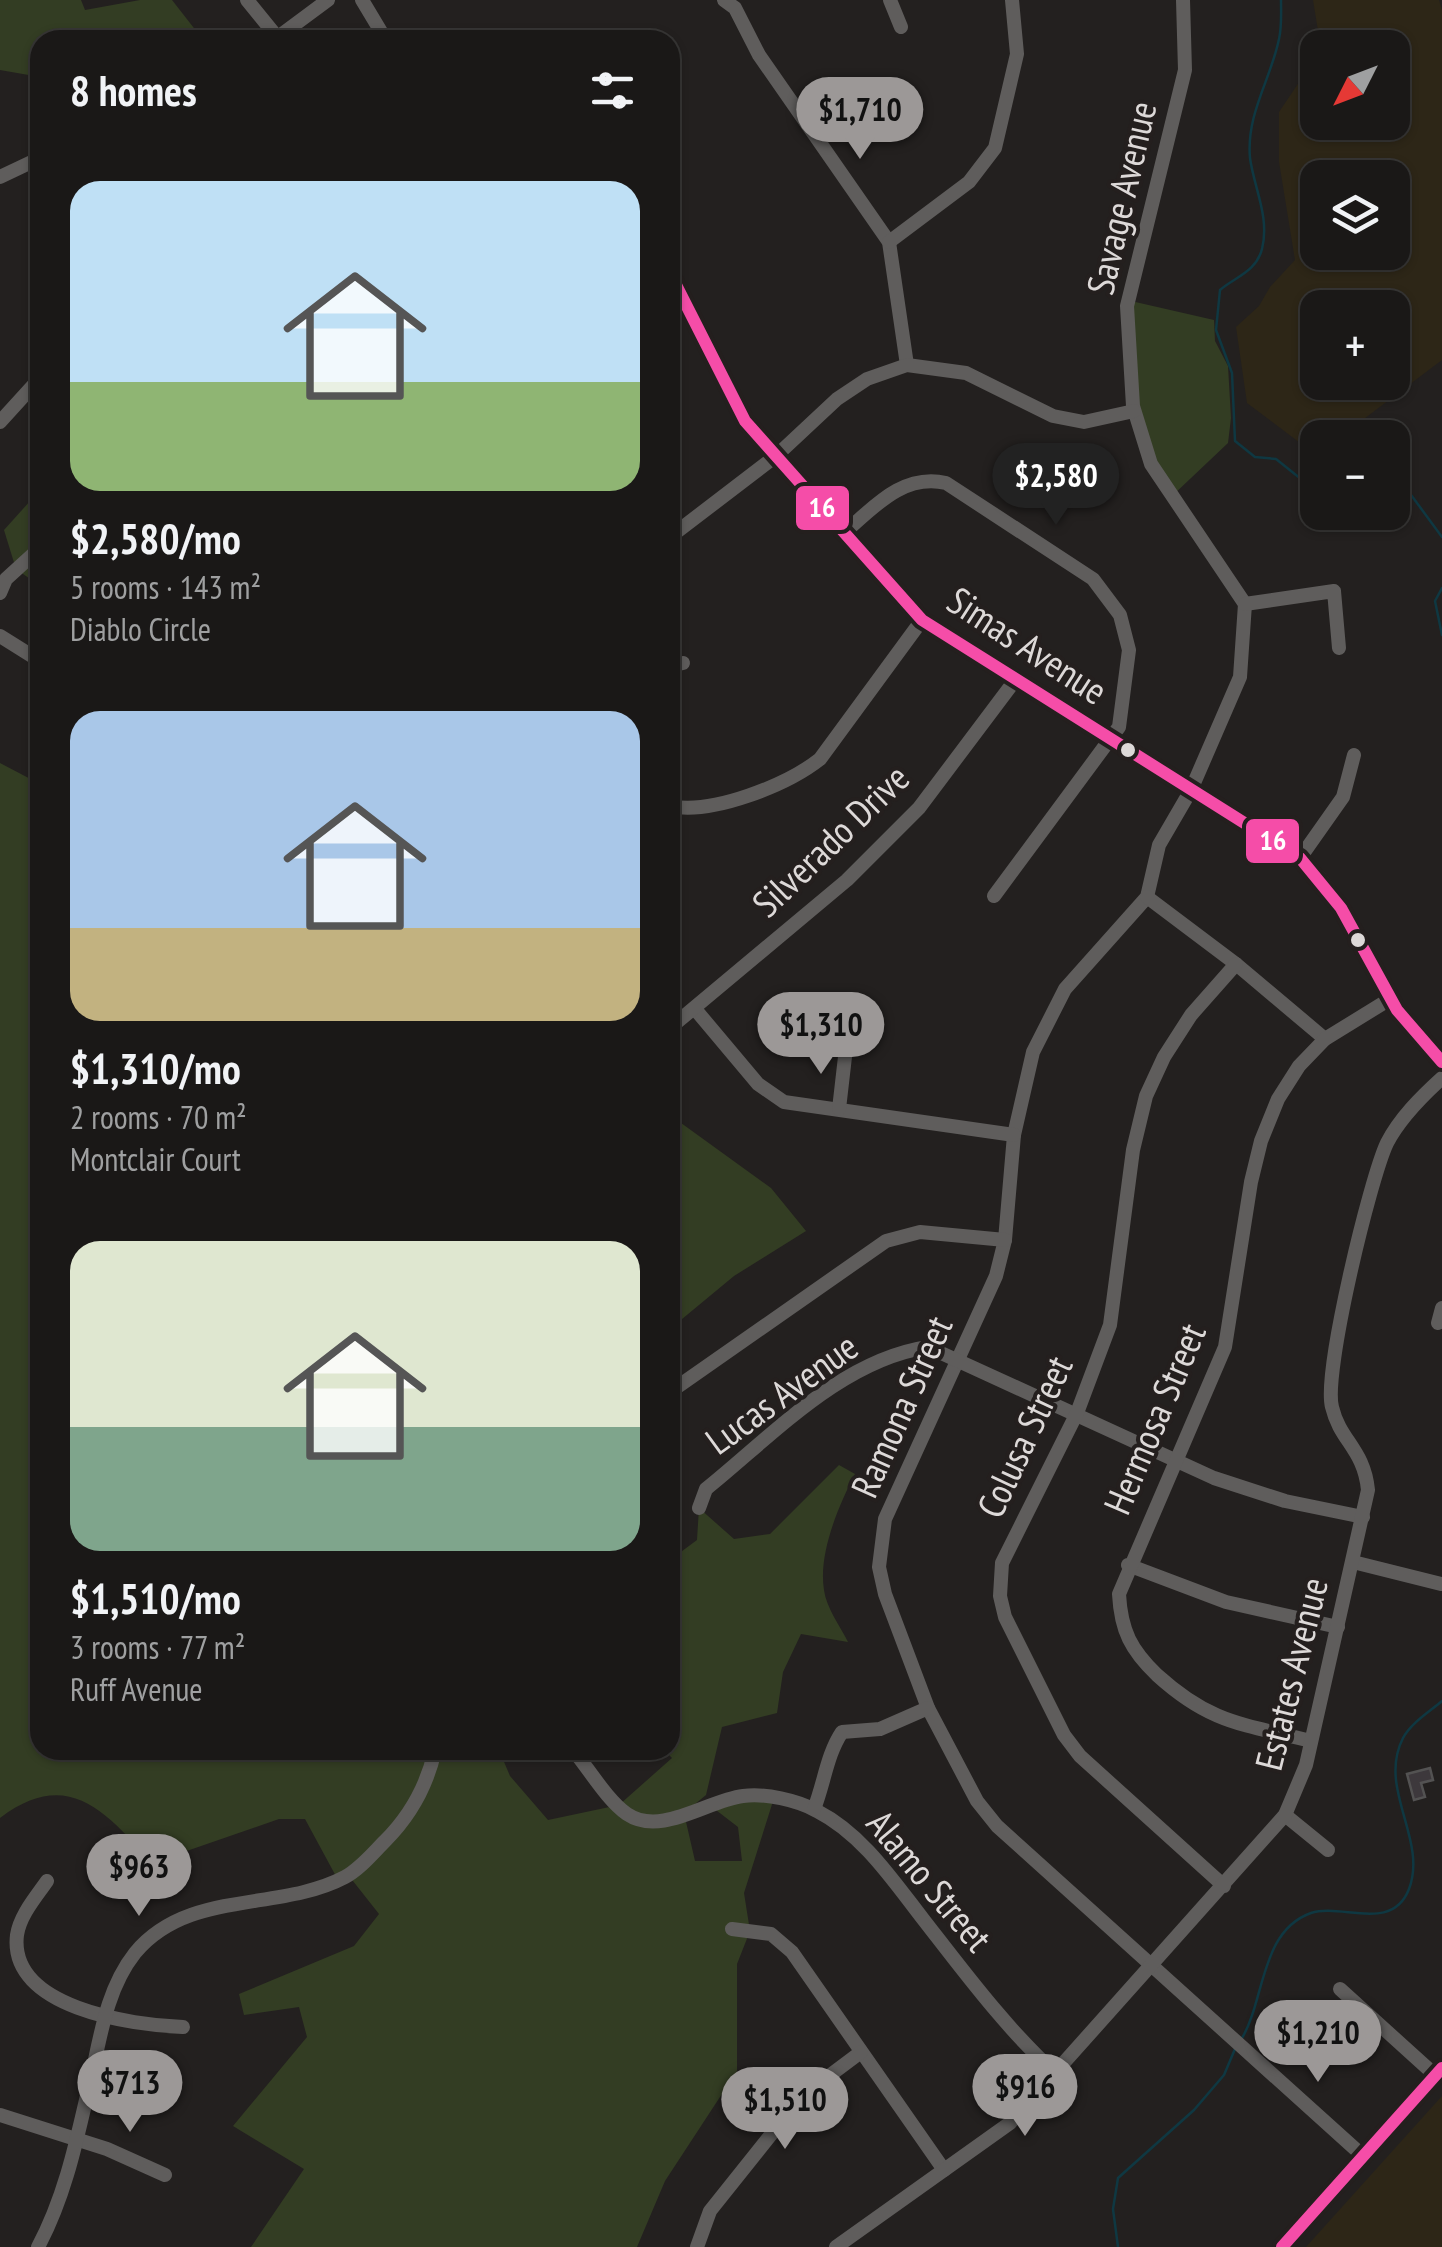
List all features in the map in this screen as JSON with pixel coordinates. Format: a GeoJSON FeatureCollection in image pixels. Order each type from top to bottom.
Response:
{"type":"FeatureCollection","features":[{"type":"Feature","properties":{"kind":"main road"},"geometry":{"type":"LineString","coordinates":[[1282,2247],[1439,2071]]}},
{"type":"Feature","properties":{"kind":"street"},"geometry":{"type":"LineString","coordinates":[[247,0],[269,30]]}},
{"type":"Feature","properties":{"kind":"street"},"geometry":{"type":"LineString","coordinates":[[288,30],[328,0]]}},
{"type":"Feature","properties":{"kind":"street"},"geometry":{"type":"LineString","coordinates":[[362,0],[380,30]]}},
{"type":"Feature","properties":{"kind":"street"},"geometry":{"type":"LineString","coordinates":[[890,0],[901,27]]}},
{"type":"Feature","properties":{"kind":"street"},"geometry":{"type":"LineString","coordinates":[[889,242],[970,182],[995,148],[1017,54],[1012,0]]}},
{"type":"Feature","properties":{"kind":"street","name":"Savage Avenue"},"geometry":{"type":"LineString","coordinates":[[1183,0],[1186,70],[1127,306],[1134,411],[1151,464],[1245,604]]}},
{"type":"Feature","properties":{"kind":"street"},"geometry":{"type":"LineString","coordinates":[[734,3],[759,56],[889,242],[907,366]]}},
{"type":"Feature","properties":{"kind":"street"},"geometry":{"type":"LineString","coordinates":[[0,177],[30,163]]}},
{"type":"Feature","properties":{"kind":"street","name":"Simas Avenue"},"geometry":{"type":"LineString","coordinates":[[680,293],[745,422],[922,620],[1300,858],[1340,904],[1390,1000],[1442,1062]]}},
{"type":"Feature","properties":{"kind":"street"},"geometry":{"type":"LineString","coordinates":[[680,530],[776,456],[837,399],[868,379],[907,366],[966,373],[1053,416],[1084,422],[1134,411]]}},
{"type":"Feature","properties":{"kind":"street"},"geometry":{"type":"LineString","coordinates":[[0,422],[30,389]]}},
{"type":"Feature","properties":{"kind":"street"},"geometry":{"type":"LineString","coordinates":[[844,534],[906,484],[928,479],[946,483],[1093,579],[1120,615],[1129,650],[1119,727],[994,896]]}},
{"type":"Feature","properties":{"kind":"street"},"geometry":{"type":"LineString","coordinates":[[0,593],[6,580],[30,557]]}},
{"type":"Feature","properties":{"kind":"street"},"geometry":{"type":"LineString","coordinates":[[1191,790],[1240,677],[1245,604],[1334,591],[1339,648]]}},
{"type":"Feature","properties":{"kind":"street"},"geometry":{"type":"LineString","coordinates":[[680,807],[705,808],[800,775],[820,758],[922,620]]}},
{"type":"Feature","properties":{"kind":"street"},"geometry":{"type":"LineString","coordinates":[[0,636],[30,653]]}},
{"type":"Feature","properties":{"kind":"street","name":"Silverado Drive"},"geometry":{"type":"LineString","coordinates":[[680,1021],[847,880],[919,808],[1016,680]]}},
{"type":"Feature","properties":{"kind":"street"},"geometry":{"type":"LineString","coordinates":[[1300,858],[1342,797],[1354,755]]}},
{"type":"Feature","properties":{"kind":"street","name":"Ramona Street"},"geometry":{"type":"LineString","coordinates":[[1191,790],[1159,844],[1147,897],[1066,989],[1033,1052],[1014,1135],[1004,1240],[996,1276],[885,1519],[879,1567],[885,1594],[928,1708],[977,1801],[997,1826],[1363,2156]]}},
{"type":"Feature","properties":{"kind":"street"},"geometry":{"type":"LineString","coordinates":[[1147,897],[1236,964],[1324,1038]]}},
{"type":"Feature","properties":{"kind":"street","name":"Colusa Street"},"geometry":{"type":"LineString","coordinates":[[1224,1886],[1080,1756],[1064,1735],[1005,1617],[1000,1596],[1002,1563],[1076,1413],[1110,1325],[1134,1150],[1146,1096],[1164,1057],[1191,1015],[1236,964]]}},
{"type":"Feature","properties":{"kind":"street","name":"Hermosa Street"},"geometry":{"type":"LineString","coordinates":[[1312,1740],[1203,1712],[1188,1703],[1135,1654],[1120,1617],[1119,1594],[1128,1565],[1216,1371],[1231,1323],[1251,1182],[1261,1141],[1288,1082],[1324,1038],[1390,1000]]}},
{"type":"Feature","properties":{"kind":"street"},"geometry":{"type":"LineString","coordinates":[[695,1010],[758,1084],[784,1102],[1014,1135]]}},
{"type":"Feature","properties":{"kind":"street"},"geometry":{"type":"LineString","coordinates":[[840,1036],[846,1048],[840,1109]]}},
{"type":"Feature","properties":{"kind":"street","name":"Estates Avenue"},"geometry":{"type":"LineString","coordinates":[[836,2247],[1010,2122],[1286,1814],[1306,1765],[1368,1490],[1366,1467],[1338,1424],[1329,1385],[1376,1170],[1404,1118],[1442,1078]]}},
{"type":"Feature","properties":{"kind":"street"},"geometry":{"type":"LineString","coordinates":[[680,1385],[886,1241],[920,1232],[1004,1240]]}},
{"type":"Feature","properties":{"kind":"street","name":"Lucas Avenue"},"geometry":{"type":"LineString","coordinates":[[699,1508],[706,1489],[838,1382],[905,1351],[928,1348],[1214,1478],[1285,1501],[1363,1517]]}},
{"type":"Feature","properties":{"kind":"street"},"geometry":{"type":"LineString","coordinates":[[1353,1562],[1441,1584]]}},
{"type":"Feature","properties":{"kind":"street"},"geometry":{"type":"LineString","coordinates":[[1128,1565],[1226,1602],[1338,1627]]}},
{"type":"Feature","properties":{"kind":"street"},"geometry":{"type":"LineString","coordinates":[[814,1808],[828,1773],[833,1745],[842,1732],[880,1730],[928,1708]]}},
{"type":"Feature","properties":{"kind":"street"},"geometry":{"type":"LineString","coordinates":[[38,2247],[58,2205],[77,2140],[105,2016],[120,1975],[137,1951],[159,1931],[212,1908],[320,1888],[348,1876],[394,1832],[419,1800],[432,1760]]}},
{"type":"Feature","properties":{"kind":"street","name":"Alamo Street"},"geometry":{"type":"LineString","coordinates":[[582,1760],[626,1814],[646,1822],[674,1819],[711,1803],[745,1795],[814,1808],[839,1824],[873,1856],[1005,2024],[1056,2074]]}},
{"type":"Feature","properties":{"kind":"street"},"geometry":{"type":"LineString","coordinates":[[1286,1814],[1328,1850]]}},
{"type":"Feature","properties":{"kind":"street"},"geometry":{"type":"LineString","coordinates":[[47,1881],[19,1924],[20,1961],[37,1984],[52,1995],[105,2016],[182,2027]]}},
{"type":"Feature","properties":{"kind":"street"},"geometry":{"type":"LineString","coordinates":[[732,1929],[771,1934],[792,1952],[944,2170]]}},
{"type":"Feature","properties":{"kind":"street"},"geometry":{"type":"LineString","coordinates":[[1340,1989],[1439,2071]]}},
{"type":"Feature","properties":{"kind":"street"},"geometry":{"type":"LineString","coordinates":[[697,2247],[710,2211],[801,2097],[861,2052]]}},
{"type":"Feature","properties":{"kind":"street"},"geometry":{"type":"LineString","coordinates":[[0,2115],[107,2149],[165,2176]]}},
{"type":"Feature","properties":{"kind":"shaded area"},"geometry":{"type":"Polygon","coordinates":[[[1313,0],[1439,0],[1442,360],[1410,384],[1410,290],[1300,290],[1300,400],[1389,400],[1363,420],[1300,420],[1300,443],[1247,403],[1236,327],[1259,306],[1270,287],[1295,260],[1279,162],[1279,112],[1300,81],[1300,140],[1410,140],[1410,30],[1318,30],[1313,0]]]}},
{"type":"Feature","properties":{"kind":"shaded area"},"geometry":{"type":"Polygon","coordinates":[[[1442,2096],[1442,2247],[1306,2247],[1442,2096]]]}},
{"type":"Feature","properties":{"kind":"green space"},"geometry":{"type":"Polygon","coordinates":[[[0,0],[81,0],[85,10],[140,0],[172,0],[195,30],[30,30],[30,75],[0,70],[0,0]]]}},
{"type":"Feature","properties":{"kind":"green space"},"geometry":{"type":"Polygon","coordinates":[[[1131,301],[1214,320],[1215,341],[1228,366],[1228,443],[1172,496],[1136,413],[1131,301]]]}},
{"type":"Feature","properties":{"kind":"green space"},"geometry":{"type":"Polygon","coordinates":[[[30,501],[30,579],[16,569],[4,530],[30,501]]]}},
{"type":"Feature","properties":{"kind":"green space"},"geometry":{"type":"Polygon","coordinates":[[[0,763],[30,779],[30,1760],[503,1760],[510,1776],[548,1820],[619,1805],[670,1760],[680,1760],[680,1553],[697,1540],[699,1508],[734,1539],[770,1534],[839,1465],[855,1474],[831,1530],[823,1576],[827,1603],[848,1642],[801,1634],[783,1672],[777,1713],[722,1727],[706,1795],[684,1813],[695,1861],[742,1861],[738,1827],[712,1807],[774,1798],[744,1893],[750,1931],[737,1964],[737,2071],[665,2181],[637,2247],[251,2247],[304,2169],[233,2126],[307,2037],[299,2007],[244,2015],[239,1994],[354,1946],[379,1914],[349,1876],[338,1880],[305,1819],[279,1819],[152,1863],[101,1812],[66,1796],[46,1796],[24,1803],[0,1818],[0,763]]]}},
{"type":"Feature","properties":{"kind":"green space"},"geometry":{"type":"Polygon","coordinates":[[[680,1122],[771,1188],[806,1231],[734,1276],[680,1321],[680,1122]]]}},
{"type":"Feature","properties":{"kind":"building"},"geometry":{"type":"Polygon","coordinates":[[[1430,1768],[1433,1780],[1421,1783],[1425,1797],[1414,1800],[1407,1774],[1430,1768]]]}},
{"type":"Feature","properties":{"kind":"waterway"},"geometry":{"type":"LineString","coordinates":[[1281,0],[1279,39],[1255,112],[1250,142],[1263,214],[1262,249],[1250,269],[1220,290],[1216,330],[1232,373],[1235,441],[1255,457],[1276,459],[1300,478]]}},
{"type":"Feature","properties":{"kind":"waterway"},"geometry":{"type":"LineString","coordinates":[[1410,494],[1442,537]]}},
{"type":"Feature","properties":{"kind":"waterway"},"geometry":{"type":"LineString","coordinates":[[1442,588],[1435,601],[1442,635]]}},
{"type":"Feature","properties":{"kind":"waterway"},"geometry":{"type":"LineString","coordinates":[[1242,2038],[1273,1950],[1294,1922],[1323,1911],[1365,1914],[1391,1910],[1409,1889],[1412,1851],[1398,1795],[1397,1757],[1406,1733],[1442,1701]]}},
{"type":"Feature","properties":{"kind":"waterway"},"geometry":{"type":"LineString","coordinates":[[1118,2247],[1113,2209],[1118,2178],[1194,2110],[1224,2075],[1235,2049]]}},
{"type":"Feature","properties":{"kind":"transit line","name":"16"},"geometry":{"type":"LineString","coordinates":[[680,293],[745,421],[922,620],[1300,858],[1341,908],[1397,1010],[1442,1062]]}},
{"type":"Feature","properties":{"kind":"transit line","name":"16"},"geometry":{"type":"LineString","coordinates":[[1282,2247],[1442,2068]]}}]}
